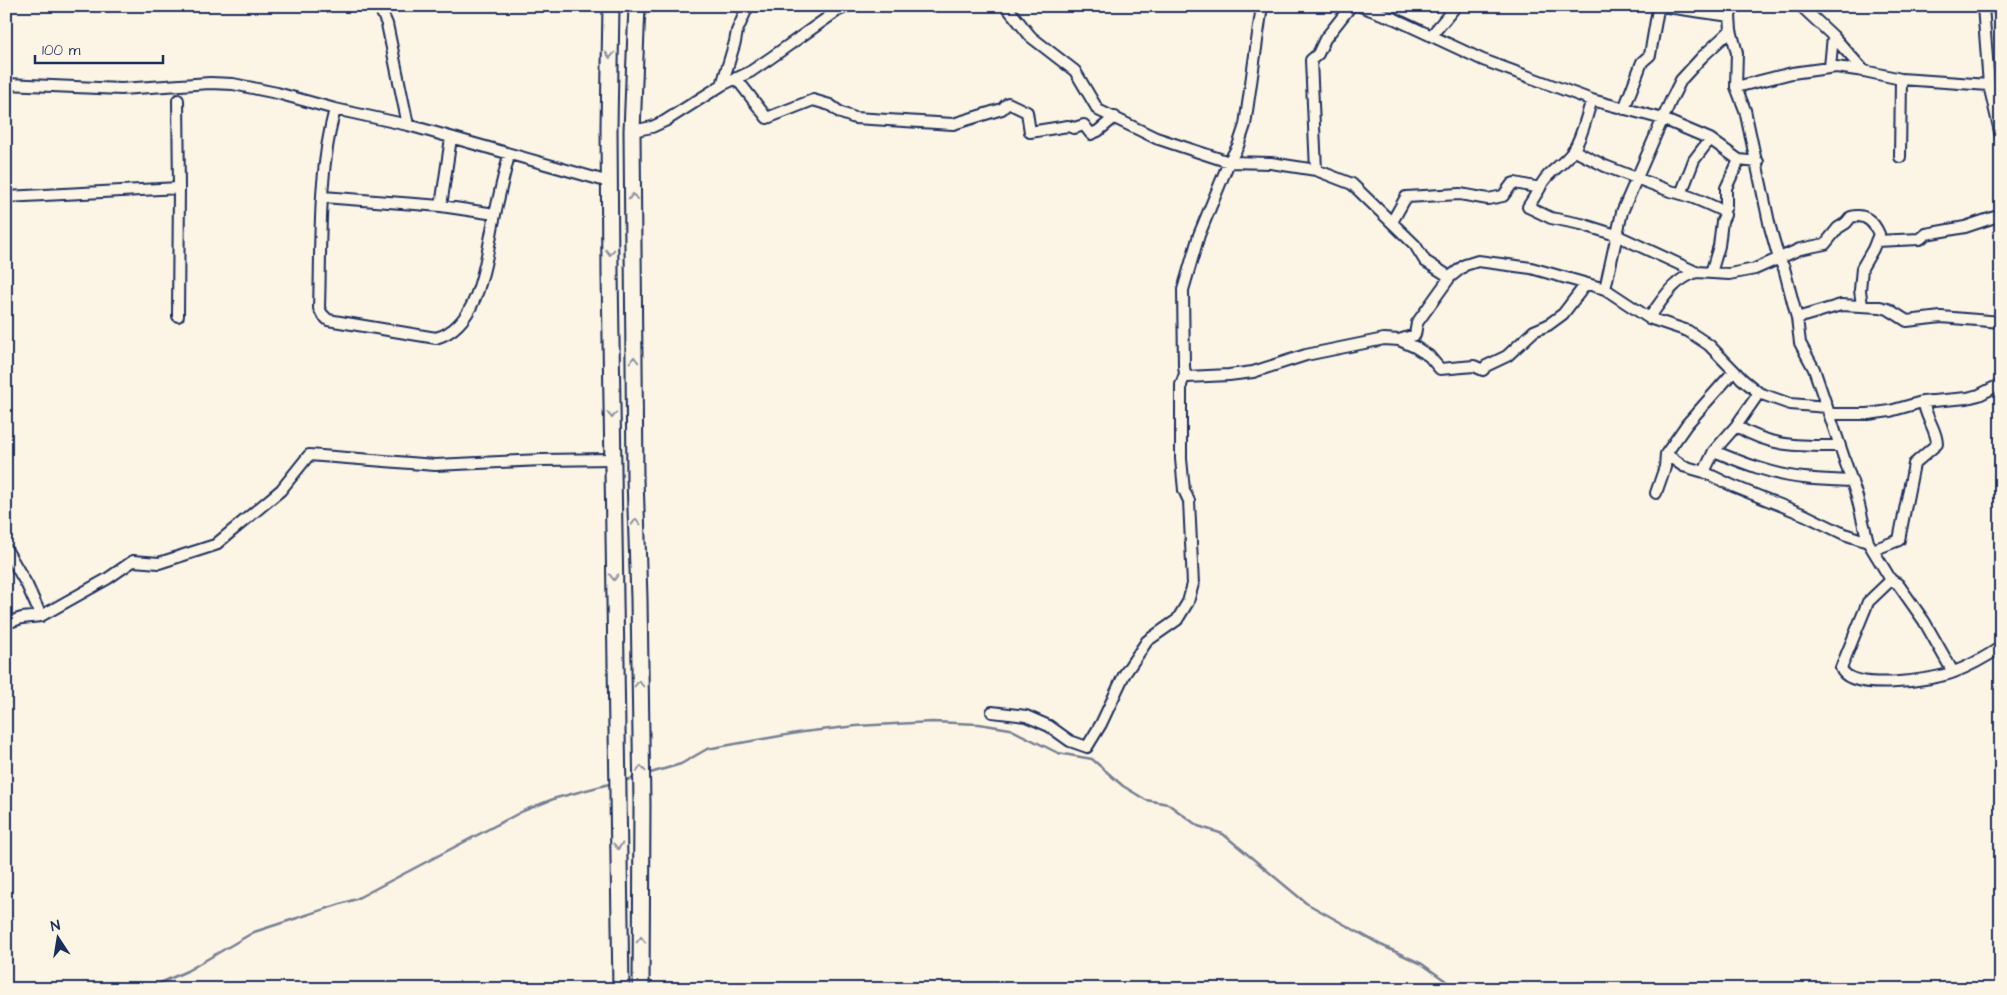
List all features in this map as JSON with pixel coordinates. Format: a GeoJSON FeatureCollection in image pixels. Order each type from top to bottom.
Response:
{"type":"FeatureCollection","features":[{"type":"Feature","properties":{"kind":"highway"},"geometry":{"type":"LineString","coordinates":[[611,6],[609,182],[621,989]]}},
{"type":"Feature","properties":{"kind":"highway"},"geometry":{"type":"LineString","coordinates":[[637,6],[632,131],[635,469],[642,804],[641,989]]}},
{"type":"Feature","properties":{"kind":"street"},"geometry":{"type":"LineString","coordinates":[[379,6],[388,24],[408,126]]}},
{"type":"Feature","properties":{"kind":"street"},"geometry":{"type":"LineString","coordinates":[[722,85],[737,31],[748,6]]}},
{"type":"Feature","properties":{"kind":"street"},"geometry":{"type":"LineString","coordinates":[[632,131],[652,127],[665,121],[722,85],[772,57],[837,11],[848,6]]}},
{"type":"Feature","properties":{"kind":"street"},"geometry":{"type":"LineString","coordinates":[[1006,6],[1030,36],[1075,71],[1098,110],[1156,138],[1229,162],[1271,163],[1316,170],[1352,184],[1415,244],[1425,261],[1450,278]]}},
{"type":"Feature","properties":{"kind":"street"},"geometry":{"type":"LineString","coordinates":[[992,712],[1026,716],[1049,726],[1070,741],[1087,747],[1101,724],[1124,675],[1147,642],[1177,620],[1188,602],[1193,584],[1189,501],[1184,490],[1181,459],[1181,385],[1185,374],[1183,290],[1199,235],[1229,162],[1238,146],[1245,125],[1262,6]]}},
{"type":"Feature","properties":{"kind":"street"},"geometry":{"type":"LineString","coordinates":[[1316,170],[1311,60],[1318,54],[1325,38],[1352,6]]}},
{"type":"Feature","properties":{"kind":"street"},"geometry":{"type":"LineString","coordinates":[[1360,6],[1483,60],[1592,100],[1663,118],[1710,139],[1740,160],[1758,162]]}},
{"type":"Feature","properties":{"kind":"street"},"geometry":{"type":"LineString","coordinates":[[1431,36],[1456,6]]}},
{"type":"Feature","properties":{"kind":"street"},"geometry":{"type":"LineString","coordinates":[[1801,6],[1834,36],[1864,70]]}},
{"type":"Feature","properties":{"kind":"street"},"geometry":{"type":"LineString","coordinates":[[1982,6],[1989,85],[2001,136]]}},
{"type":"Feature","properties":{"kind":"street"},"geometry":{"type":"LineString","coordinates":[[1994,6],[2001,12]]}},
{"type":"Feature","properties":{"kind":"street"},"geometry":{"type":"LineString","coordinates":[[1624,109],[1642,62],[1650,56],[1658,9],[1662,7],[1732,11],[1731,30],[1737,53],[1736,86],[1745,110],[1758,162],[1763,197],[1779,260],[1784,268],[1797,318],[1800,343],[1814,369],[1852,481],[1870,546],[1891,580],[1898,584],[1924,621],[1953,672]]}},
{"type":"Feature","properties":{"kind":"street"},"geometry":{"type":"LineString","coordinates":[[1605,289],[1622,212],[1681,80],[1731,30]]}},
{"type":"Feature","properties":{"kind":"street"},"geometry":{"type":"LineString","coordinates":[[1830,67],[1834,36]]}},
{"type":"Feature","properties":{"kind":"street"},"geometry":{"type":"LineString","coordinates":[[1736,86],[1792,73],[1830,67],[1864,70],[1901,79],[1989,85]]}},
{"type":"Feature","properties":{"kind":"street"},"geometry":{"type":"LineString","coordinates":[[736,78],[767,118],[813,100],[830,105],[841,113],[855,118],[953,124],[1002,109],[1008,103],[1027,112],[1030,132],[1084,125],[1091,134],[1098,131],[1115,117]]}},
{"type":"Feature","properties":{"kind":"street"},"geometry":{"type":"LineString","coordinates":[[1900,157],[1901,79]]}},
{"type":"Feature","properties":{"kind":"street"},"geometry":{"type":"LineString","coordinates":[[6,84],[122,89],[210,83],[233,84],[277,93],[408,126],[609,182]]}},
{"type":"Feature","properties":{"kind":"street"},"geometry":{"type":"LineString","coordinates":[[178,100],[178,316]]}},
{"type":"Feature","properties":{"kind":"street"},"geometry":{"type":"LineString","coordinates":[[1592,100],[1573,150],[1566,160],[1542,181],[1540,188],[1528,207],[1551,218],[1581,224],[1616,235],[1696,272],[1711,273],[1738,273],[1755,269],[1779,260],[1787,253],[1825,244],[1838,228],[1854,216],[1862,216],[1875,225],[1879,234],[1862,268],[1860,290],[1862,306]]}},
{"type":"Feature","properties":{"kind":"street"},"geometry":{"type":"LineString","coordinates":[[335,109],[329,132],[323,197],[319,308],[328,320],[354,326],[436,338],[445,336],[456,328],[469,310],[483,278],[509,155]]}},
{"type":"Feature","properties":{"kind":"street"},"geometry":{"type":"LineString","coordinates":[[441,206],[451,138]]}},
{"type":"Feature","properties":{"kind":"street"},"geometry":{"type":"LineString","coordinates":[[1681,194],[1694,160],[1710,139]]}},
{"type":"Feature","properties":{"kind":"street"},"geometry":{"type":"LineString","coordinates":[[1573,150],[1605,166],[1688,198],[1696,199],[1723,211]]}},
{"type":"Feature","properties":{"kind":"street"},"geometry":{"type":"LineString","coordinates":[[1711,273],[1719,246],[1722,221],[1725,215],[1723,211],[1726,207],[1726,188],[1740,160]]}},
{"type":"Feature","properties":{"kind":"street"},"geometry":{"type":"LineString","coordinates":[[1389,219],[1406,197],[1460,194],[1488,199],[1503,196],[1512,184],[1515,183],[1540,188]]}},
{"type":"Feature","properties":{"kind":"street"},"geometry":{"type":"LineString","coordinates":[[6,197],[179,188]]}},
{"type":"Feature","properties":{"kind":"street"},"geometry":{"type":"LineString","coordinates":[[323,197],[441,206],[495,214]]}},
{"type":"Feature","properties":{"kind":"street"},"geometry":{"type":"LineString","coordinates":[[1876,240],[1920,239],[1926,234],[1964,227],[2001,215]]}},
{"type":"Feature","properties":{"kind":"street"},"geometry":{"type":"LineString","coordinates":[[1185,374],[1189,378],[1253,372],[1306,355],[1384,340],[1400,340],[1415,335],[1417,322],[1450,278],[1465,264],[1478,261],[1531,268],[1605,289],[1649,318],[1688,331],[1700,338],[1759,393],[1790,404],[1828,411],[1873,414],[1930,401],[1978,395],[2001,384]]}},
{"type":"Feature","properties":{"kind":"street"},"geometry":{"type":"LineString","coordinates":[[1649,318],[1673,285],[1682,277],[1696,272]]}},
{"type":"Feature","properties":{"kind":"street"},"geometry":{"type":"LineString","coordinates":[[1400,340],[1415,346],[1429,356],[1440,368],[1474,366],[1483,370],[1486,366],[1507,356],[1534,331],[1548,325],[1562,314],[1586,284]]}},
{"type":"Feature","properties":{"kind":"street"},"geometry":{"type":"LineString","coordinates":[[1797,318],[1808,316],[1835,305],[1888,309],[1907,321],[1940,317],[2001,322]]}},
{"type":"Feature","properties":{"kind":"street"},"geometry":{"type":"LineString","coordinates":[[1656,493],[1665,467],[1666,454],[1686,424],[1734,371]]}},
{"type":"Feature","properties":{"kind":"street"},"geometry":{"type":"LineString","coordinates":[[1704,472],[1714,450],[1736,426],[1759,393]]}},
{"type":"Feature","properties":{"kind":"street"},"geometry":{"type":"LineString","coordinates":[[1666,454],[1683,466],[1704,472],[1733,486],[1805,515],[1870,546],[1899,540],[1914,464],[1937,444],[1932,425],[1924,407],[1924,403],[1930,401]]}},
{"type":"Feature","properties":{"kind":"street"},"geometry":{"type":"LineString","coordinates":[[1736,426],[1749,434],[1781,445],[1840,446]]}},
{"type":"Feature","properties":{"kind":"street"},"geometry":{"type":"LineString","coordinates":[[1714,450],[1737,460],[1781,474],[1804,478],[1852,481]]}},
{"type":"Feature","properties":{"kind":"street"},"geometry":{"type":"LineString","coordinates":[[6,623],[22,618],[41,616],[107,579],[132,562],[159,563],[215,545],[281,490],[308,455],[435,465],[542,460],[612,460]]}},
{"type":"Feature","properties":{"kind":"street"},"geometry":{"type":"LineString","coordinates":[[6,549],[27,585],[41,616]]}},
{"type":"Feature","properties":{"kind":"street"},"geometry":{"type":"LineString","coordinates":[[1891,580],[1868,602],[1842,664],[1842,672],[1862,681],[1884,683],[1916,681],[1953,672],[1988,656],[2001,647]]}},
{"type":"Feature","properties":{"kind":"waterway"},"geometry":{"type":"LineString","coordinates":[[647,774],[681,764],[707,749],[803,732],[856,726],[932,722],[979,724],[1010,729],[1058,753],[1092,759],[1123,786],[1146,800],[1168,804],[1198,826],[1223,834],[1306,903],[1381,945],[1422,964],[1457,989]]}},
{"type":"Feature","properties":{"kind":"waterway"},"geometry":{"type":"LineString","coordinates":[[623,781],[637,777]]}},
{"type":"Feature","properties":{"kind":"waterway"},"geometry":{"type":"LineString","coordinates":[[147,989],[187,971],[254,932],[356,899],[523,811],[556,798],[613,783]]}}]}
